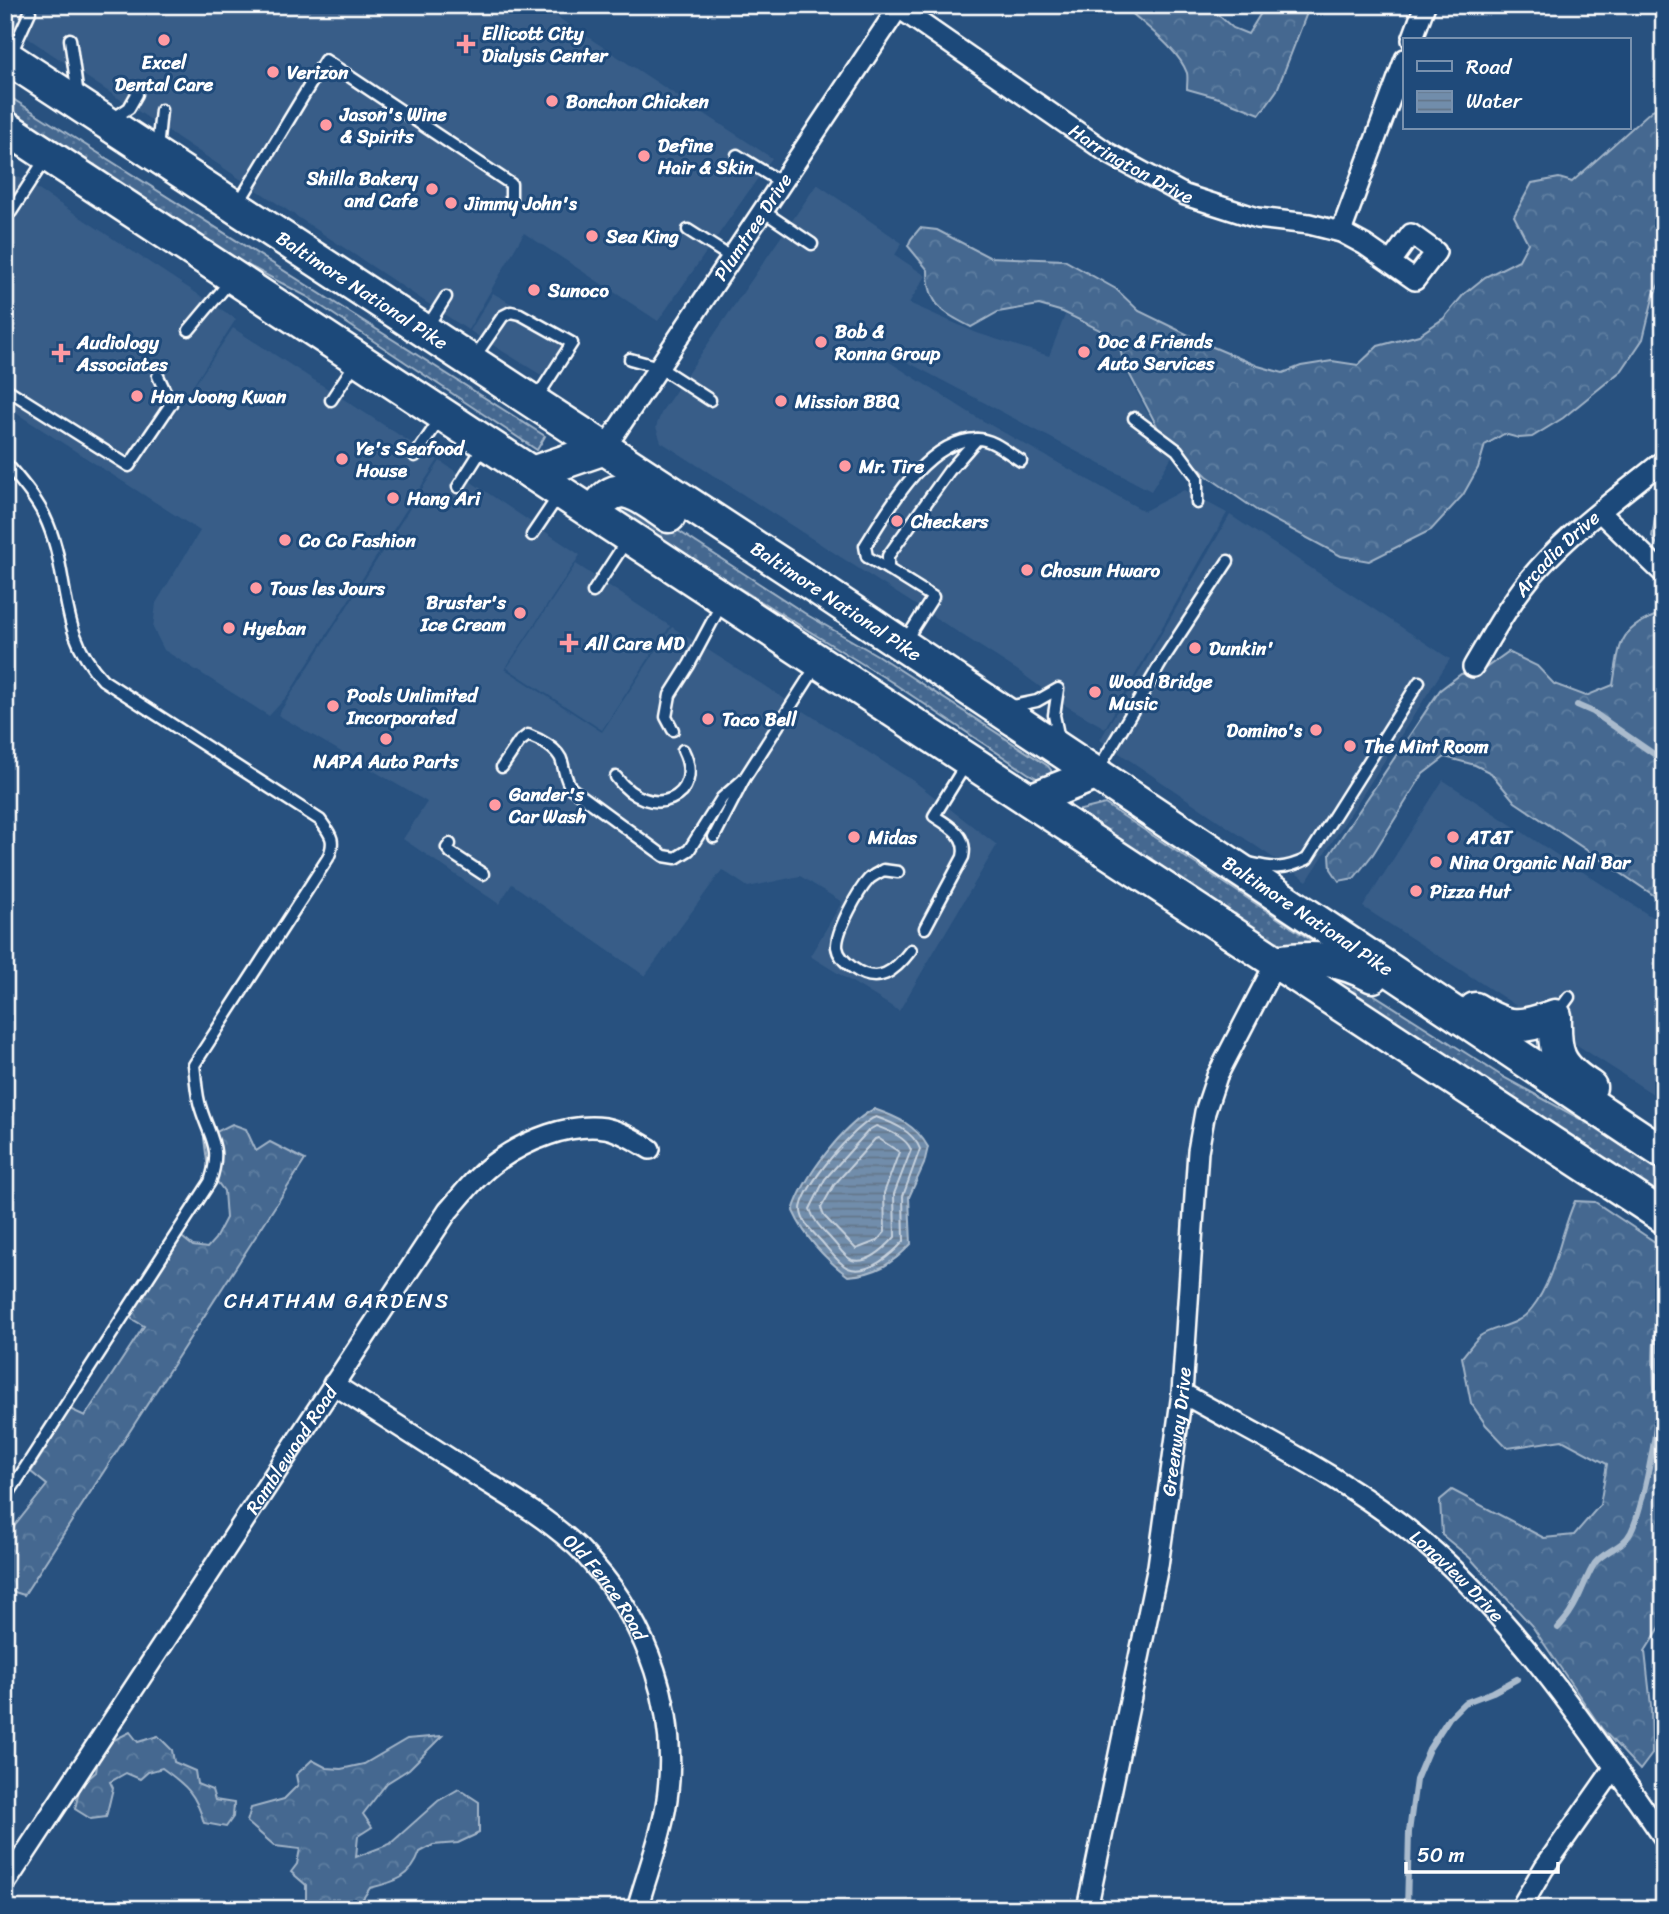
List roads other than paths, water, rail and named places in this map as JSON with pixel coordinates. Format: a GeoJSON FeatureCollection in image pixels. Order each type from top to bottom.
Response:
{"type":"FeatureCollection","features":[{"type":"Feature","properties":{"kind":"main road","name":"Baltimore National Pike"},"geometry":{"type":"LineString","coordinates":[[7,57],[534,401],[1664,1153]]}},
{"type":"Feature","properties":{"kind":"main road"},"geometry":{"type":"LineString","coordinates":[[5,127],[1664,1217]]}},
{"type":"Feature","properties":{"kind":"main road"},"geometry":{"type":"LineString","coordinates":[[532,473],[605,448]]}},
{"type":"Feature","properties":{"kind":"main road"},"geometry":{"type":"LineString","coordinates":[[594,513],[601,500],[610,493],[620,490],[635,494],[818,612],[902,645]]}},
{"type":"Feature","properties":{"kind":"main road"},"geometry":{"type":"LineString","coordinates":[[1030,800],[1096,775]]}},
{"type":"Feature","properties":{"kind":"main road"},"geometry":{"type":"LineString","coordinates":[[1315,922],[1397,958],[1490,1018],[1512,1026],[1529,1025],[1562,1006],[1555,1046],[1563,1064],[1581,1081],[1664,1137]]}},
{"type":"Feature","properties":{"kind":"main road"},"geometry":{"type":"LineString","coordinates":[[1276,962],[1322,958],[1350,964],[1480,1031]]}},
{"type":"Feature","properties":{"kind":"street"},"geometry":{"type":"LineString","coordinates":[[1413,38],[1425,5]]}},
{"type":"Feature","properties":{"kind":"street","name":"Plumtree Drive"},"geometry":{"type":"LineString","coordinates":[[605,448],[898,6]]}},
{"type":"Feature","properties":{"kind":"street","name":"Harrington Drive"},"geometry":{"type":"LineString","coordinates":[[898,6],[1108,153],[1185,195],[1257,218],[1309,224],[1341,232],[1391,262]]}},
{"type":"Feature","properties":{"kind":"street"},"geometry":{"type":"LineString","coordinates":[[1341,232],[1403,64]]}},
{"type":"Feature","properties":{"kind":"street","name":"Arcadia Drive"},"geometry":{"type":"LineString","coordinates":[[1473,667],[1512,603],[1537,570],[1600,512],[1664,460]]}},
{"type":"Feature","properties":{"kind":"street"},"geometry":{"type":"LineString","coordinates":[[1600,512],[1664,574]]}},
{"type":"Feature","properties":{"kind":"street","name":"Greenway Drive"},"geometry":{"type":"LineString","coordinates":[[1087,1909],[1150,1611],[1182,1393],[1198,1152],[1205,1112],[1217,1076],[1276,962]]}},
{"type":"Feature","properties":{"kind":"street","name":"Ramblewood Road"},"geometry":{"type":"LineString","coordinates":[[5,1884],[447,1212],[477,1178],[498,1161],[552,1133],[581,1127],[607,1128],[650,1149]]}},
{"type":"Feature","properties":{"kind":"street","name":"Old Fence Road"},"geometry":{"type":"LineString","coordinates":[[332,1384],[536,1514],[574,1543],[610,1584],[635,1621],[656,1671],[666,1712],[669,1749],[668,1791],[637,1909]]}},
{"type":"Feature","properties":{"kind":"street","name":"Longview Drive"},"geometry":{"type":"LineString","coordinates":[[1182,1393],[1324,1471],[1377,1506],[1461,1576],[1515,1634],[1615,1767],[1664,1838]]}},
{"type":"Feature","properties":{"kind":"street"},"geometry":{"type":"LineString","coordinates":[[1520,1909],[1544,1868],[1615,1767]]}},
{"type":"Feature","properties":{"kind":"lane"},"geometry":{"type":"LineString","coordinates":[[7,57],[30,12]]}},
{"type":"Feature","properties":{"kind":"lane"},"geometry":{"type":"LineString","coordinates":[[70,39],[79,104]]}},
{"type":"Feature","properties":{"kind":"lane"},"geometry":{"type":"LineString","coordinates":[[236,207],[325,60],[511,184],[511,198]]}},
{"type":"Feature","properties":{"kind":"lane"},"geometry":{"type":"LineString","coordinates":[[108,122],[129,108],[137,94]]}},
{"type":"Feature","properties":{"kind":"lane"},"geometry":{"type":"LineString","coordinates":[[157,154],[161,110]]}},
{"type":"Feature","properties":{"kind":"lane"},"geometry":{"type":"LineString","coordinates":[[11,212],[48,155]]}},
{"type":"Feature","properties":{"kind":"lane"},"geometry":{"type":"LineString","coordinates":[[737,155],[782,183]]}},
{"type":"Feature","properties":{"kind":"lane"},"geometry":{"type":"LineString","coordinates":[[764,211],[812,244]]}},
{"type":"Feature","properties":{"kind":"lane"},"geometry":{"type":"LineString","coordinates":[[688,230],[732,258]]}},
{"type":"Feature","properties":{"kind":"lane"},"geometry":{"type":"LineString","coordinates":[[189,330],[234,277]]}},
{"type":"Feature","properties":{"kind":"lane"},"geometry":{"type":"LineString","coordinates":[[425,330],[446,297]]}},
{"type":"Feature","properties":{"kind":"lane"},"geometry":{"type":"LineString","coordinates":[[472,361],[503,316],[511,312],[520,314],[572,343],[534,401]]}},
{"type":"Feature","properties":{"kind":"lane"},"geometry":{"type":"LineString","coordinates":[[331,400],[358,359]]}},
{"type":"Feature","properties":{"kind":"lane"},"geometry":{"type":"LineString","coordinates":[[630,359],[659,368],[710,400]]}},
{"type":"Feature","properties":{"kind":"lane"},"geometry":{"type":"LineString","coordinates":[[5,388],[130,466],[171,404],[158,376]]}},
{"type":"Feature","properties":{"kind":"lane"},"geometry":{"type":"LineString","coordinates":[[415,456],[443,414]]}},
{"type":"Feature","properties":{"kind":"lane"},"geometry":{"type":"LineString","coordinates":[[1134,418],[1177,450],[1198,477],[1197,502]]}},
{"type":"Feature","properties":{"kind":"lane"},"geometry":{"type":"LineString","coordinates":[[902,645],[933,597],[867,556],[865,546],[916,471],[951,445],[977,439],[991,443],[1021,461]]}},
{"type":"Feature","properties":{"kind":"lane"},"geometry":{"type":"LineString","coordinates":[[888,569],[888,556],[949,471],[977,439]]}},
{"type":"Feature","properties":{"kind":"lane"},"geometry":{"type":"LineString","coordinates":[[458,487],[486,443]]}},
{"type":"Feature","properties":{"kind":"lane"},"geometry":{"type":"LineString","coordinates":[[5,462],[48,522],[55,543],[73,633],[79,650],[90,667],[103,680],[320,820],[331,834],[333,847],[194,1065],[200,1107],[215,1145],[216,1163],[210,1182],[5,1499]]}},
{"type":"Feature","properties":{"kind":"lane"},"geometry":{"type":"LineString","coordinates":[[532,535],[561,492]]}},
{"type":"Feature","properties":{"kind":"lane"},"geometry":{"type":"LineString","coordinates":[[593,592],[629,537]]}},
{"type":"Feature","properties":{"kind":"lane"},"geometry":{"type":"LineString","coordinates":[[1096,775],[1164,658],[1228,561]]}},
{"type":"Feature","properties":{"kind":"lane"},"geometry":{"type":"LineString","coordinates":[[673,730],[666,717],[670,695],[724,599]]}},
{"type":"Feature","properties":{"kind":"lane"},"geometry":{"type":"LineString","coordinates":[[714,837],[744,779],[819,661]]}},
{"type":"Feature","properties":{"kind":"lane"},"geometry":{"type":"LineString","coordinates":[[1218,855],[1275,869],[1307,859],[1419,681]]}},
{"type":"Feature","properties":{"kind":"lane"},"geometry":{"type":"LineString","coordinates":[[999,709],[1037,701],[1058,689],[1054,715],[1063,753]]}},
{"type":"Feature","properties":{"kind":"lane"},"geometry":{"type":"LineString","coordinates":[[502,766],[527,735],[536,738],[558,753],[571,788],[664,856],[676,858],[690,850],[722,799],[744,779]]}},
{"type":"Feature","properties":{"kind":"lane"},"geometry":{"type":"LineString","coordinates":[[616,777],[624,789],[637,798],[666,802],[678,794],[687,782],[689,762],[683,750]]}},
{"type":"Feature","properties":{"kind":"lane"},"geometry":{"type":"LineString","coordinates":[[925,928],[965,849],[961,836],[934,816],[969,760]]}},
{"type":"Feature","properties":{"kind":"lane"},"geometry":{"type":"LineString","coordinates":[[450,844],[447,848],[451,853],[483,874]]}},
{"type":"Feature","properties":{"kind":"lane"},"geometry":{"type":"LineString","coordinates":[[898,872],[883,870],[869,878],[840,927],[837,949],[846,963],[862,975],[877,977],[897,968],[911,950]]}},
{"type":"Feature","properties":{"kind":"water"},"geometry":{"type":"Polygon","coordinates":[[[874,1109],[905,1123],[918,1133],[928,1147],[924,1164],[909,1197],[911,1244],[883,1267],[848,1276],[816,1247],[793,1211],[815,1168],[837,1140],[874,1109]]]}},
{"type":"Feature","properties":{"kind":"waterway"},"geometry":{"type":"LineString","coordinates":[[1577,705],[1593,712],[1664,761]]}},
{"type":"Feature","properties":{"kind":"waterway"},"geometry":{"type":"LineString","coordinates":[[1558,1628],[1574,1605],[1595,1563],[1628,1537],[1635,1521],[1656,1428],[1656,1347],[1658,1319],[1664,1294]]}},
{"type":"Feature","properties":{"kind":"waterway"},"geometry":{"type":"LineString","coordinates":[[1407,1909],[1409,1832],[1416,1780],[1429,1749],[1449,1718],[1464,1703],[1517,1679]]}},
{"type":"Feature","properties":{"kind":"place","name":"Excel Dental Care"},"geometry":{"type":"Point","coordinates":[164,40]}},
{"type":"Feature","properties":{"kind":"place","name":"Ellicott City Dialysis Center"},"geometry":{"type":"Point","coordinates":[466,44]}},
{"type":"Feature","properties":{"kind":"place","name":"Verizon"},"geometry":{"type":"Point","coordinates":[273,72]}},
{"type":"Feature","properties":{"kind":"place","name":"Bonchon Chicken"},"geometry":{"type":"Point","coordinates":[552,101]}},
{"type":"Feature","properties":{"kind":"place","name":"Jason's Wine & Spirits"},"geometry":{"type":"Point","coordinates":[326,125]}},
{"type":"Feature","properties":{"kind":"place","name":"Define Hair & Skin"},"geometry":{"type":"Point","coordinates":[644,156]}},
{"type":"Feature","properties":{"kind":"place","name":"Shilla Bakery and Cafe"},"geometry":{"type":"Point","coordinates":[432,189]}},
{"type":"Feature","properties":{"kind":"place","name":"Jimmy John's"},"geometry":{"type":"Point","coordinates":[451,203]}},
{"type":"Feature","properties":{"kind":"place","name":"Sea King"},"geometry":{"type":"Point","coordinates":[592,236]}},
{"type":"Feature","properties":{"kind":"place","name":"Sunoco"},"geometry":{"type":"Point","coordinates":[534,290]}},
{"type":"Feature","properties":{"kind":"place","name":"Bob & Ronna Group"},"geometry":{"type":"Point","coordinates":[821,342]}},
{"type":"Feature","properties":{"kind":"place","name":"Doc & Friends Auto Services"},"geometry":{"type":"Point","coordinates":[1084,352]}},
{"type":"Feature","properties":{"kind":"place","name":"Audiology Associates"},"geometry":{"type":"Point","coordinates":[61,353]}},
{"type":"Feature","properties":{"kind":"place","name":"Han Joong Kwan"},"geometry":{"type":"Point","coordinates":[137,396]}},
{"type":"Feature","properties":{"kind":"place","name":"Mission BBQ"},"geometry":{"type":"Point","coordinates":[781,401]}},
{"type":"Feature","properties":{"kind":"place","name":"Ye's Seafood House"},"geometry":{"type":"Point","coordinates":[342,459]}},
{"type":"Feature","properties":{"kind":"place","name":"Mr. Tire"},"geometry":{"type":"Point","coordinates":[845,466]}},
{"type":"Feature","properties":{"kind":"place","name":"Hang Ari"},"geometry":{"type":"Point","coordinates":[393,498]}},
{"type":"Feature","properties":{"kind":"place","name":"Checkers"},"geometry":{"type":"Point","coordinates":[897,521]}},
{"type":"Feature","properties":{"kind":"place","name":"Co Co Fashion"},"geometry":{"type":"Point","coordinates":[285,540]}},
{"type":"Feature","properties":{"kind":"place","name":"Chosun Hwaro"},"geometry":{"type":"Point","coordinates":[1027,570]}},
{"type":"Feature","properties":{"kind":"place","name":"Tous les Jours"},"geometry":{"type":"Point","coordinates":[256,588]}},
{"type":"Feature","properties":{"kind":"place","name":"Bruster's Ice Cream"},"geometry":{"type":"Point","coordinates":[520,613]}},
{"type":"Feature","properties":{"kind":"place","name":"Hyeban"},"geometry":{"type":"Point","coordinates":[229,628]}},
{"type":"Feature","properties":{"kind":"place","name":"All Care MD"},"geometry":{"type":"Point","coordinates":[569,643]}},
{"type":"Feature","properties":{"kind":"place","name":"Dunkin'"},"geometry":{"type":"Point","coordinates":[1195,648]}},
{"type":"Feature","properties":{"kind":"place","name":"Wood Bridge Music"},"geometry":{"type":"Point","coordinates":[1095,692]}},
{"type":"Feature","properties":{"kind":"place","name":"Pools Unlimited Incorporated"},"geometry":{"type":"Point","coordinates":[333,706]}},
{"type":"Feature","properties":{"kind":"place","name":"Taco Bell"},"geometry":{"type":"Point","coordinates":[708,719]}},
{"type":"Feature","properties":{"kind":"place","name":"Domino's"},"geometry":{"type":"Point","coordinates":[1316,730]}},
{"type":"Feature","properties":{"kind":"place","name":"NAPA Auto Parts"},"geometry":{"type":"Point","coordinates":[386,739]}},
{"type":"Feature","properties":{"kind":"place","name":"The Mint Room"},"geometry":{"type":"Point","coordinates":[1350,746]}},
{"type":"Feature","properties":{"kind":"place","name":"Gander's Car Wash"},"geometry":{"type":"Point","coordinates":[495,805]}},
{"type":"Feature","properties":{"kind":"place","name":"Midas"},"geometry":{"type":"Point","coordinates":[854,837]}},
{"type":"Feature","properties":{"kind":"place","name":"AT&T"},"geometry":{"type":"Point","coordinates":[1453,837]}},
{"type":"Feature","properties":{"kind":"place","name":"Nina Organic Nail Bar"},"geometry":{"type":"Point","coordinates":[1436,862]}},
{"type":"Feature","properties":{"kind":"place","name":"Pizza Hut"},"geometry":{"type":"Point","coordinates":[1416,891]}},
{"type":"Feature","properties":{"kind":"district","name":"CHATHAM GARDENS"},"geometry":{"type":"Point","coordinates":[337,1301]}}]}
